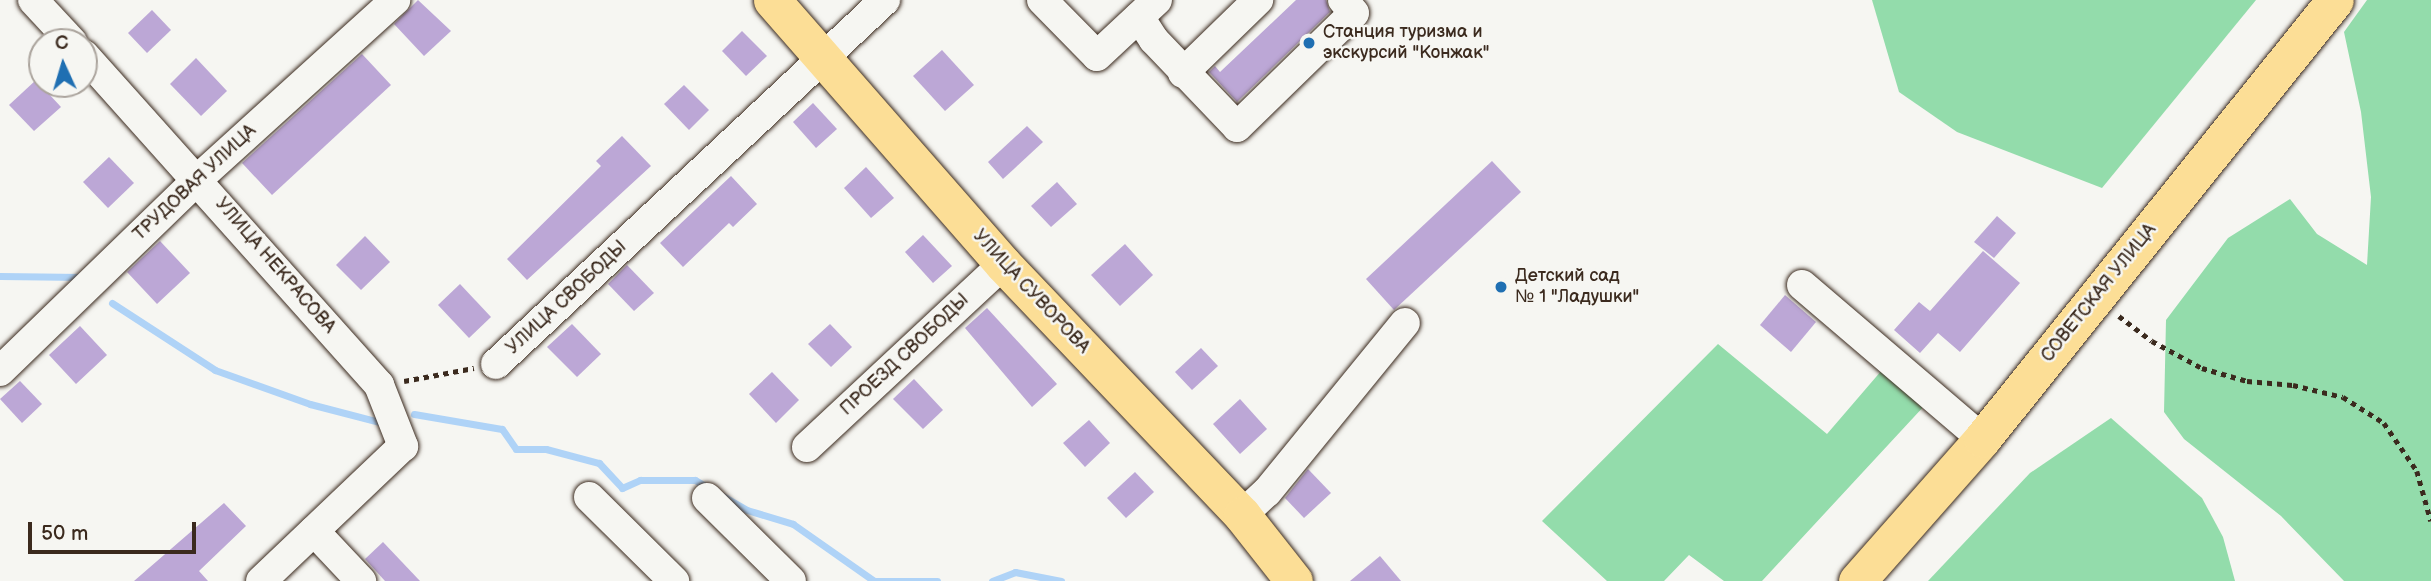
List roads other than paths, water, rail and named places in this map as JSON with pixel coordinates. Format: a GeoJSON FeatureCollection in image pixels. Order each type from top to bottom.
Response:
{"type":"FeatureCollection","features":[{"type":"Feature","properties":{"kind":"main road","name":"УЛИЦА СУВОРОВА"},"geometry":{"type":"LineString","coordinates":[[772,0],[1003,264],[1242,515],[1294,581]]}},
{"type":"Feature","properties":{"kind":"main road","name":"СОВЕТСКАЯ УЛИЦА"},"geometry":{"type":"LineString","coordinates":[[1857,581],[1982,439],[2335,0]]}},
{"type":"Feature","properties":{"kind":"street"},"geometry":{"type":"LineString","coordinates":[[33,0],[59,28]]}},
{"type":"Feature","properties":{"kind":"street","name":"ТРУДОВАЯ УЛИЦА"},"geometry":{"type":"LineString","coordinates":[[0,371],[199,178],[395,0]]}},
{"type":"Feature","properties":{"kind":"street","name":"УЛИЦА СВОБОДЫ"},"geometry":{"type":"LineString","coordinates":[[496,364],[885,0]]}},
{"type":"Feature","properties":{"kind":"street"},"geometry":{"type":"LineString","coordinates":[[1042,0],[1097,56],[1148,8],[1183,73],[1237,127],[1354,13],[1343,0]]}},
{"type":"Feature","properties":{"kind":"street"},"geometry":{"type":"LineString","coordinates":[[1183,73],[1258,0]]}},
{"type":"Feature","properties":{"kind":"street","name":"УЛИЦА НЕКРАСОВА"},"geometry":{"type":"LineString","coordinates":[[98,70],[199,178],[379,385],[403,446],[314,531]]}},
{"type":"Feature","properties":{"kind":"street","name":"ПРОЕЗД СВОБОДЫ"},"geometry":{"type":"LineString","coordinates":[[807,447],[1003,264]]}},
{"type":"Feature","properties":{"kind":"street"},"geometry":{"type":"LineString","coordinates":[[1802,285],[1982,439]]}},
{"type":"Feature","properties":{"kind":"street"},"geometry":{"type":"LineString","coordinates":[[1242,515],[1267,492],[1405,323]]}},
{"type":"Feature","properties":{"kind":"street"},"geometry":{"type":"LineString","coordinates":[[589,497],[674,581]]}},
{"type":"Feature","properties":{"kind":"street"},"geometry":{"type":"LineString","coordinates":[[707,498],[791,581]]}},
{"type":"Feature","properties":{"kind":"street"},"geometry":{"type":"LineString","coordinates":[[261,581],[314,531],[361,581]]}},
{"type":"Feature","properties":{"kind":"waterway"},"geometry":{"type":"LineString","coordinates":[[0,276],[83,277]]}},
{"type":"Feature","properties":{"kind":"waterway"},"geometry":{"type":"LineString","coordinates":[[112,303],[215,370],[310,404],[383,423]]}},
{"type":"Feature","properties":{"kind":"waterway"},"geometry":{"type":"LineString","coordinates":[[414,414],[502,429],[516,449],[546,449],[599,463],[622,488],[640,480],[695,480],[747,510],[793,524],[874,581],[937,581]]}},
{"type":"Feature","properties":{"kind":"waterway"},"geometry":{"type":"LineString","coordinates":[[992,581],[1015,572],[1061,581]]}},
{"type":"Feature","properties":{"kind":"place","name":"Станция туризма и экскурсий \"Конжак\""},"geometry":{"type":"Point","coordinates":[1309,43]}},
{"type":"Feature","properties":{"kind":"place","name":"Детский сад № 1 \"Ладушки\""},"geometry":{"type":"Point","coordinates":[1501,287]}}]}
